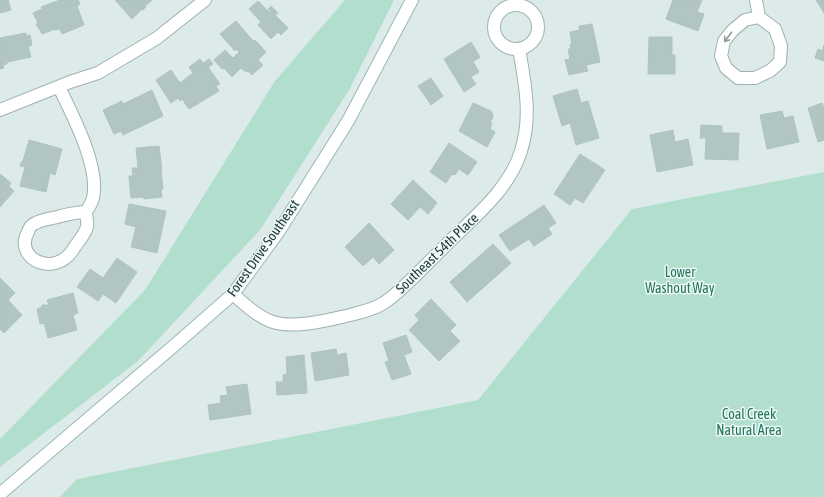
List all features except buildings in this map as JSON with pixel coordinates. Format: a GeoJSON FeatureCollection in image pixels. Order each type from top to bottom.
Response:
{"type":"FeatureCollection","features":[{"type":"Feature","properties":{"kind":"street"},"geometry":{"type":"LineString","coordinates":[[0,110],[98,73],[157,38],[204,0]]}},
{"type":"Feature","properties":{"kind":"street","name":"Forest Drive Southeast"},"geometry":{"type":"LineString","coordinates":[[0,494],[142,374],[233,294],[279,231],[348,121],[412,0]]}},
{"type":"Feature","properties":{"kind":"street"},"geometry":{"type":"LineString","coordinates":[[756,0],[760,17],[775,29],[781,46],[780,62],[770,71],[755,78],[738,78],[726,68],[722,56],[724,42],[733,30],[745,20],[760,17]]}},
{"type":"Feature","properties":{"kind":"street","name":"Southeast 54th Place"},"geometry":{"type":"LineString","coordinates":[[233,294],[250,308],[270,321],[288,324],[308,324],[368,310],[381,304],[400,290],[484,207],[499,191],[512,172],[521,151],[527,123],[527,98],[519,49]]}},
{"type":"Feature","properties":{"kind":"street"},"geometry":{"type":"LineString","coordinates":[[60,87],[93,170],[95,185],[93,200],[86,212],[87,227],[66,259],[48,265],[36,261],[31,257],[26,250],[25,236],[35,223],[74,212],[86,212]]}},
{"type":"Feature","properties":{"kind":"green space"},"geometry":{"type":"Polygon","coordinates":[[[345,0],[394,0],[349,90],[260,230],[138,361],[0,467],[0,439],[145,290],[275,81],[345,0]]]}},
{"type":"Feature","properties":{"kind":"green space","name":"Coal Creek Natural Area"},"geometry":{"type":"Polygon","coordinates":[[[824,172],[824,497],[60,497],[77,479],[478,400],[632,209],[824,172]]]}},
{"type":"Feature","properties":{"kind":"park label","name":"Lower Washout Way"},"geometry":{"type":"Point","coordinates":[680,280]}}]}
